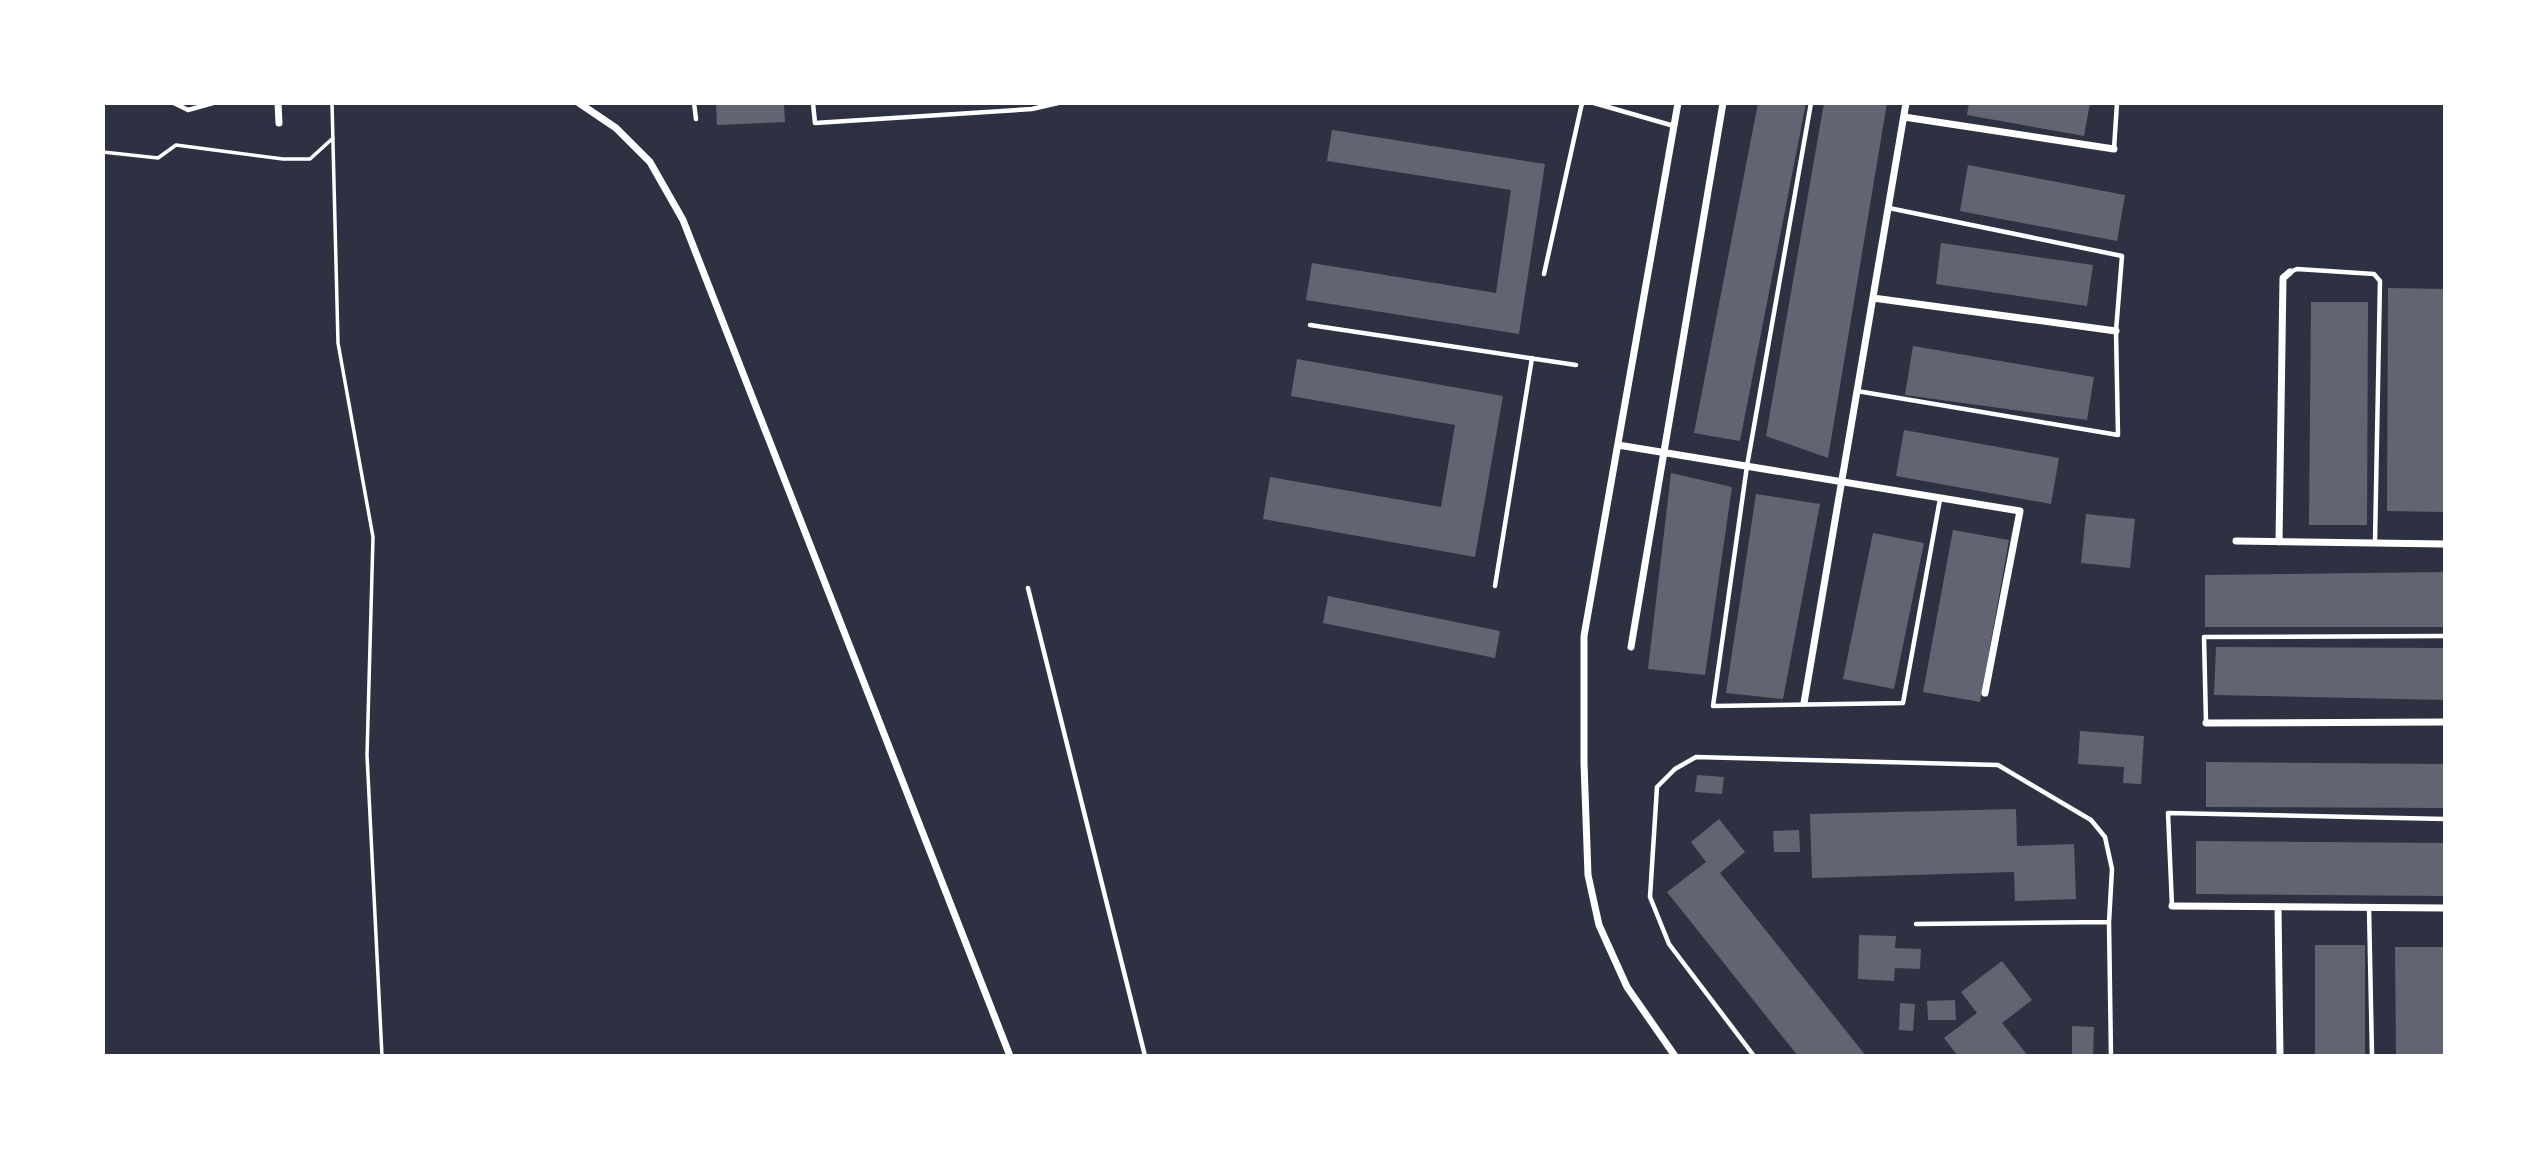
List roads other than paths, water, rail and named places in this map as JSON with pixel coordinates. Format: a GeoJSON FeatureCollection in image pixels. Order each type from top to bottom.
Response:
{"type":"FeatureCollection","features":[{"type":"Feature","properties":{"kind":"street"},"geometry":{"type":"LineString","coordinates":[[278,103],[279,123]]}},
{"type":"Feature","properties":{"kind":"street"},"geometry":{"type":"LineString","coordinates":[[579,103],[616,128],[650,162],[683,220],[1010,1056]]}},
{"type":"Feature","properties":{"kind":"street"},"geometry":{"type":"LineString","coordinates":[[1675,1056],[1666,1052],[1628,986],[1600,925],[1588,875],[1584,763],[1584,636],[1678,103]]}},
{"type":"Feature","properties":{"kind":"street"},"geometry":{"type":"LineString","coordinates":[[1631,648],[1723,103]]}},
{"type":"Feature","properties":{"kind":"street"},"geometry":{"type":"LineString","coordinates":[[1804,703],[1906,103]]}},
{"type":"Feature","properties":{"kind":"street"},"geometry":{"type":"LineString","coordinates":[[1904,117],[2114,149]]}},
{"type":"Feature","properties":{"kind":"street"},"geometry":{"type":"LineString","coordinates":[[2278,542],[2283,278],[2290,272]]}},
{"type":"Feature","properties":{"kind":"street"},"geometry":{"type":"LineString","coordinates":[[1873,298],[2116,331]]}},
{"type":"Feature","properties":{"kind":"street"},"geometry":{"type":"LineString","coordinates":[[1618,445],[2020,511],[1985,694]]}},
{"type":"Feature","properties":{"kind":"street"},"geometry":{"type":"LineString","coordinates":[[2236,541],[2445,544]]}},
{"type":"Feature","properties":{"kind":"street"},"geometry":{"type":"LineString","coordinates":[[2206,723],[2445,722]]}},
{"type":"Feature","properties":{"kind":"street"},"geometry":{"type":"LineString","coordinates":[[2172,906],[2445,908]]}},
{"type":"Feature","properties":{"kind":"street"},"geometry":{"type":"LineString","coordinates":[[2277,907],[2280,1056]]}},
{"type":"Feature","properties":{"kind":"lane"},"geometry":{"type":"LineString","coordinates":[[174,103],[188,110],[213,103]]}},
{"type":"Feature","properties":{"kind":"lane"},"geometry":{"type":"LineString","coordinates":[[694,103],[696,119]]}},
{"type":"Feature","properties":{"kind":"lane"},"geometry":{"type":"LineString","coordinates":[[813,103],[815,124],[1032,109],[1058,103]]}},
{"type":"Feature","properties":{"kind":"lane"},"geometry":{"type":"LineString","coordinates":[[1545,274],[1582,103]]}},
{"type":"Feature","properties":{"kind":"lane"},"geometry":{"type":"LineString","coordinates":[[1594,103],[1674,126]]}},
{"type":"Feature","properties":{"kind":"lane"},"geometry":{"type":"LineString","coordinates":[[1811,103],[1747,466],[1713,706],[1903,703],[1940,498]]}},
{"type":"Feature","properties":{"kind":"lane"},"geometry":{"type":"LineString","coordinates":[[2114,149],[2117,103]]}},
{"type":"Feature","properties":{"kind":"lane"},"geometry":{"type":"LineString","coordinates":[[1857,391],[2118,435],[2116,331],[2122,256],[1889,208]]}},
{"type":"Feature","properties":{"kind":"lane"},"geometry":{"type":"LineString","coordinates":[[2290,272],[2297,269],[2374,274],[2380,281],[2375,543]]}},
{"type":"Feature","properties":{"kind":"lane"},"geometry":{"type":"LineString","coordinates":[[1310,325],[1576,365]]}},
{"type":"Feature","properties":{"kind":"lane"},"geometry":{"type":"LineString","coordinates":[[1495,586],[1532,358]]}},
{"type":"Feature","properties":{"kind":"lane"},"geometry":{"type":"LineString","coordinates":[[1028,588],[1145,1056]]}},
{"type":"Feature","properties":{"kind":"lane"},"geometry":{"type":"LineString","coordinates":[[2206,723],[2204,637],[2445,636]]}},
{"type":"Feature","properties":{"kind":"lane"},"geometry":{"type":"LineString","coordinates":[[1754,1056],[1669,944],[1650,897],[1657,787],[1675,769],[1696,757],[1998,765],[2091,820],[2105,837],[2112,869],[2109,922],[2111,1056]]}},
{"type":"Feature","properties":{"kind":"lane"},"geometry":{"type":"LineString","coordinates":[[2172,906],[2168,813],[2445,819]]}},
{"type":"Feature","properties":{"kind":"lane"},"geometry":{"type":"LineString","coordinates":[[2369,908],[2372,1056]]}},
{"type":"Feature","properties":{"kind":"lane"},"geometry":{"type":"LineString","coordinates":[[1916,924],[2109,922]]}}]}
